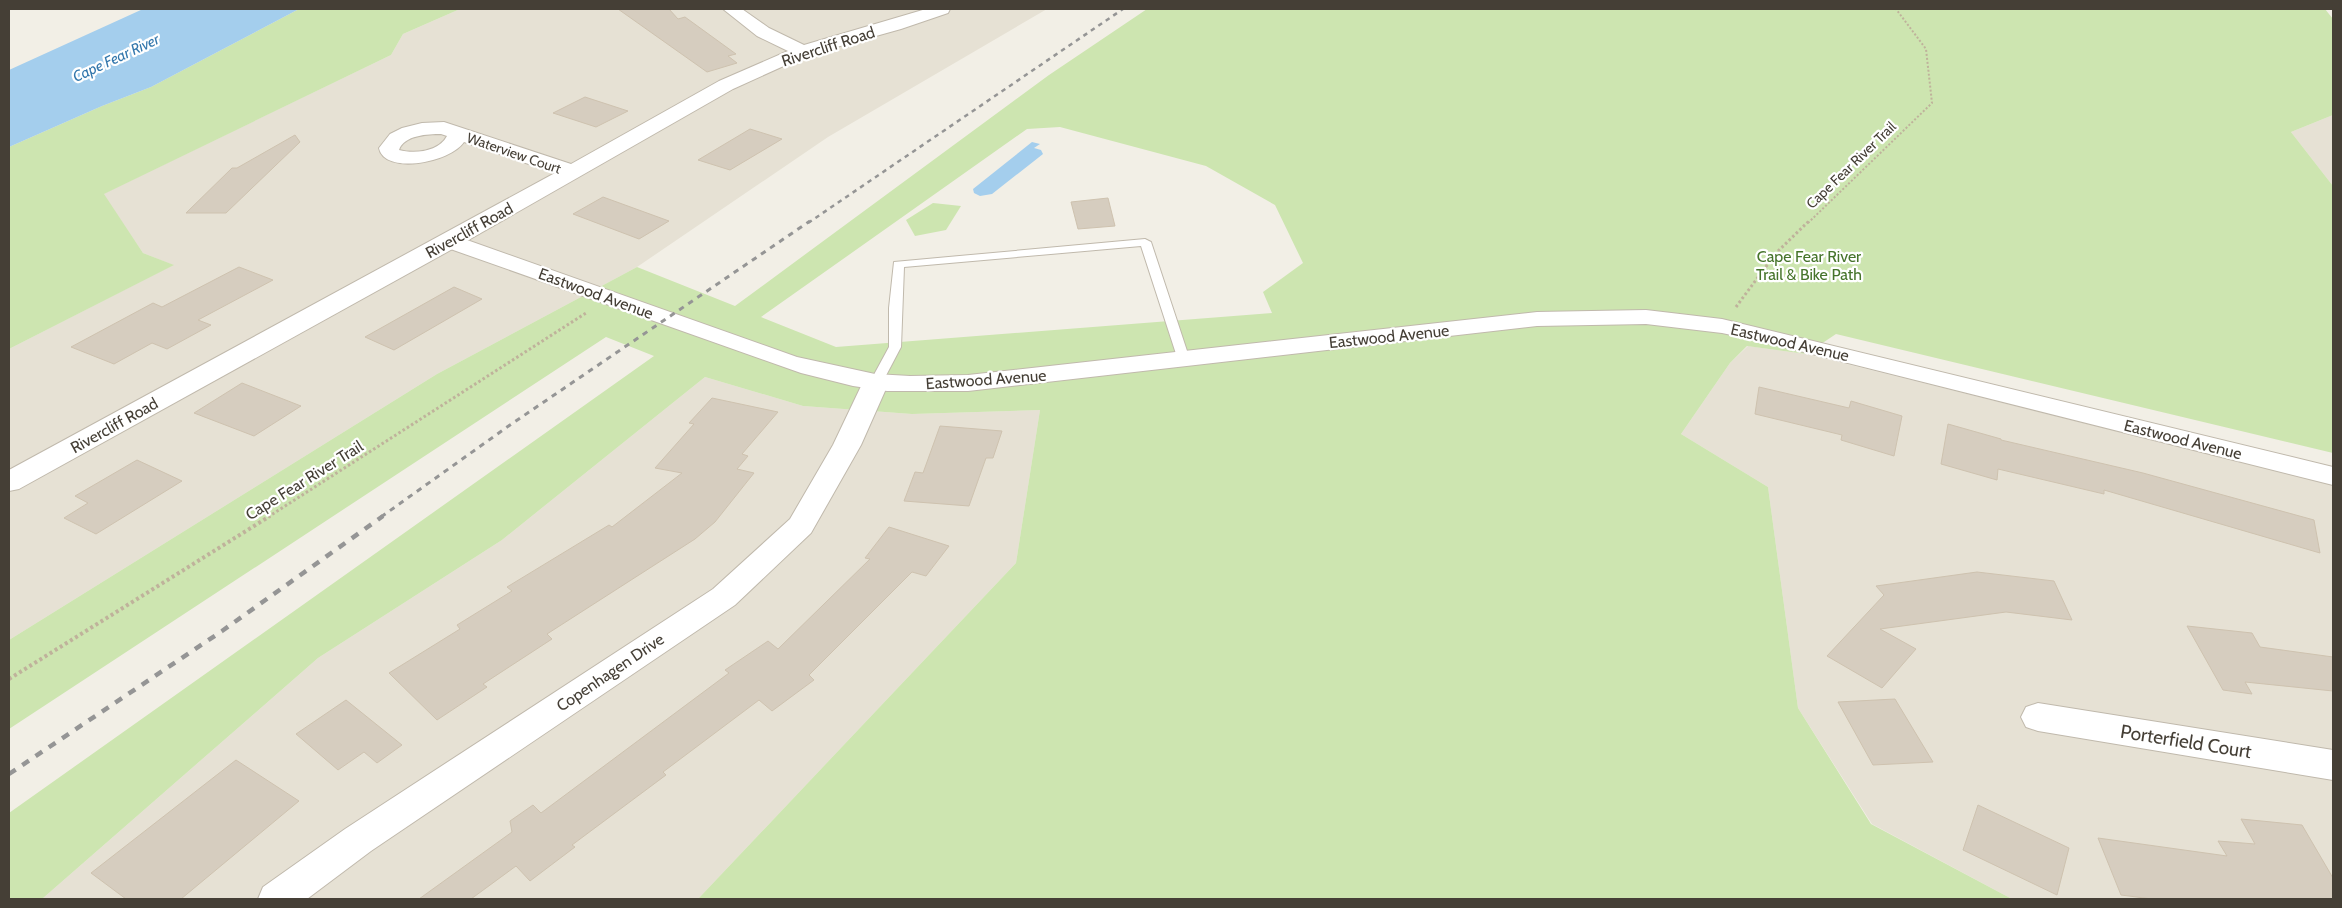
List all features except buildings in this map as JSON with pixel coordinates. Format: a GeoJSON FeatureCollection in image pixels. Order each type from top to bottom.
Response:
{"type":"FeatureCollection","features":[{"type":"Feature","properties":{"kind":"street"},"geometry":{"type":"LineString","coordinates":[[731,9],[763,32],[802,51]]}},
{"type":"Feature","properties":{"kind":"street","name":"Rivercliff Road"},"geometry":{"type":"LineString","coordinates":[[9,482],[450,241],[726,85],[802,51],[895,26],[942,9]]}},
{"type":"Feature","properties":{"kind":"street","name":"Waterview Court"},"geometry":{"type":"LineString","coordinates":[[456,133],[573,172]]}},
{"type":"Feature","properties":{"kind":"street","name":"Eastwood Avenue"},"geometry":{"type":"LineString","coordinates":[[450,241],[788,362],[836,375],[876,382],[929,385],[968,383],[1537,319],[1646,317],[1722,326],[2333,476]]}},
{"type":"Feature","properties":{"kind":"street","name":"Copenhagen Drive"},"geometry":{"type":"LineString","coordinates":[[277,899],[358,840],[724,597],[801,526],[847,445],[876,382]]}},
{"type":"Feature","properties":{"kind":"street","name":"Porterfield Court"},"geometry":{"type":"LineString","coordinates":[[2038,717],[2333,765]]}},
{"type":"Feature","properties":{"kind":"lane"},"geometry":{"type":"LineString","coordinates":[[876,382],[895,347],[898,264],[1145,242],[1184,360]]}},
{"type":"Feature","properties":{"kind":"path","name":"Cape Fear River Trail"},"geometry":{"type":"LineString","coordinates":[[1722,326],[1776,252],[1932,104],[1926,49],[1896,9]]}},
{"type":"Feature","properties":{"kind":"path","name":"Cape Fear River Trail"},"geometry":{"type":"LineString","coordinates":[[9,678],[208,556],[402,433],[609,297]]}},
{"type":"Feature","properties":{"kind":"shaded area"},"geometry":{"type":"Polygon","coordinates":[[[460,9],[1047,9],[828,137],[637,267],[437,374],[9,640],[9,349],[173,265],[143,253],[103,194],[391,55],[403,34],[460,9]]]}},
{"type":"Feature","properties":{"kind":"shaded area"},"geometry":{"type":"Polygon","coordinates":[[[2333,115],[2333,186],[2291,132],[2333,115]]]}},
{"type":"Feature","properties":{"kind":"shaded area"},"geometry":{"type":"Polygon","coordinates":[[[1748,346],[1806,354],[2333,485],[2333,899],[2012,899],[1872,824],[1798,708],[1768,487],[1681,434],[1730,363],[1748,346]]]}},
{"type":"Feature","properties":{"kind":"shaded area"},"geometry":{"type":"Polygon","coordinates":[[[705,377],[803,406],[912,414],[1040,410],[1016,563],[698,899],[42,899],[318,658],[502,540],[705,377]]]}},
{"type":"Feature","properties":{"kind":"green space"},"geometry":{"type":"Polygon","coordinates":[[[299,9],[460,9],[403,34],[391,55],[104,194],[143,253],[174,265],[9,349],[9,147],[102,106],[151,87],[299,9]]]}},
{"type":"Feature","properties":{"kind":"green space","name":"Cape Fear River Trail & Bike Path"},"geometry":{"type":"Polygon","coordinates":[[[1147,9],[2325,9],[2333,19],[2333,115],[2291,132],[2333,186],[2333,453],[1836,334],[1806,354],[1747,346],[1730,363],[1681,434],[1768,487],[1798,708],[1871,824],[2012,899],[698,899],[1016,563],[1040,410],[912,414],[803,406],[705,377],[502,540],[318,658],[42,899],[9,899],[9,813],[654,356],[606,337],[9,729],[9,640],[437,374],[637,267],[735,306],[1049,75],[1147,9]],[[1060,127],[1027,129],[761,317],[836,347],[1272,313],[1263,292],[1303,263],[1275,205],[1206,166],[1060,127]]]}},
{"type":"Feature","properties":{"kind":"green space"},"geometry":{"type":"Polygon","coordinates":[[[933,203],[961,206],[946,230],[915,236],[906,220],[933,203]]]}},
{"type":"Feature","properties":{"kind":"water","name":"Cape Fear River"},"geometry":{"type":"Polygon","coordinates":[[[143,9],[299,9],[151,87],[102,106],[9,147],[9,70],[143,9]]]}},
{"type":"Feature","properties":{"kind":"water"},"geometry":{"type":"Polygon","coordinates":[[[1032,142],[1040,144],[1034,148],[1041,150],[1043,154],[992,194],[980,196],[974,193],[973,189],[1032,142]]]}},
{"type":"Feature","properties":{"kind":"railway"},"geometry":{"type":"LineString","coordinates":[[808,223],[1123,9]]}},
{"type":"Feature","properties":{"kind":"railway"},"geometry":{"type":"LineString","coordinates":[[381,517],[510,425],[810,221]]}},
{"type":"Feature","properties":{"kind":"railway"},"geometry":{"type":"LineString","coordinates":[[9,774],[222,631],[383,516]]}}]}
